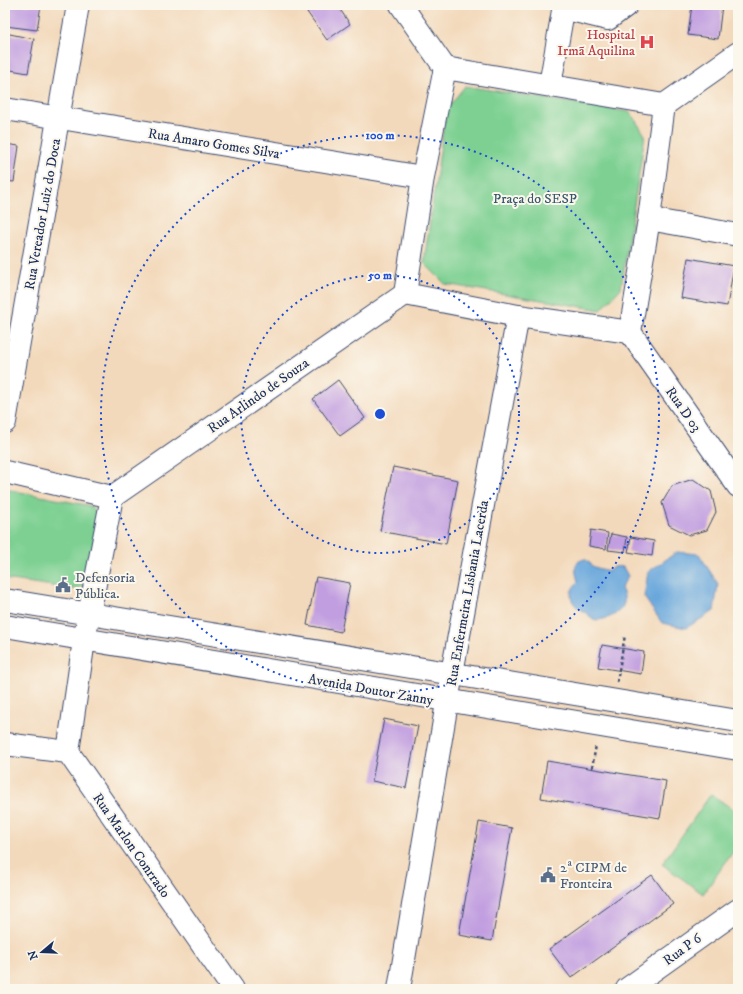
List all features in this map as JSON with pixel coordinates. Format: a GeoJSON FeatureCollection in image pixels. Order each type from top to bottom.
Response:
{"type":"FeatureCollection","features":[{"type":"Feature","properties":{"kind":"street","name":"Rua Vereador Luiz do Doca"},"geometry":{"type":"LineString","coordinates":[[5,422],[78,5]]}},
{"type":"Feature","properties":{"kind":"street"},"geometry":{"type":"LineString","coordinates":[[400,5],[445,68],[550,84],[664,105],[738,53]]}},
{"type":"Feature","properties":{"kind":"street"},"geometry":{"type":"LineString","coordinates":[[550,84],[564,7],[608,19],[627,5]]}},
{"type":"Feature","properties":{"kind":"street"},"geometry":{"type":"LineString","coordinates":[[445,68],[423,177],[405,294],[518,316],[630,332],[649,219],[664,105]]}},
{"type":"Feature","properties":{"kind":"street","name":"Rua Amaro Gomes Silva"},"geometry":{"type":"LineString","coordinates":[[5,109],[423,177]]}},
{"type":"Feature","properties":{"kind":"street"},"geometry":{"type":"LineString","coordinates":[[649,219],[738,235]]}},
{"type":"Feature","properties":{"kind":"street","name":"Rua Arlindo de Souza"},"geometry":{"type":"LineString","coordinates":[[112,497],[405,294]]}},
{"type":"Feature","properties":{"kind":"street","name":"Rua Enfermeira Lisbania Lacerda"},"geometry":{"type":"LineString","coordinates":[[399,989],[452,673],[518,316]]}},
{"type":"Feature","properties":{"kind":"street","name":"Rua D 03"},"geometry":{"type":"LineString","coordinates":[[630,332],[738,486]]}},
{"type":"Feature","properties":{"kind":"street"},"geometry":{"type":"LineString","coordinates":[[5,472],[112,497],[84,640],[68,752],[5,744]]}},
{"type":"Feature","properties":{"kind":"street","name":"Avenida Doutor Zanny"},"geometry":{"type":"LineString","coordinates":[[5,600],[738,721]]}},
{"type":"Feature","properties":{"kind":"street","name":"Avenida Doutor Zanny"},"geometry":{"type":"LineString","coordinates":[[5,626],[448,702],[738,749]]}},
{"type":"Feature","properties":{"kind":"street","name":"Rua Marlon Conrrado"},"geometry":{"type":"LineString","coordinates":[[68,752],[233,989]]}},
{"type":"Feature","properties":{"kind":"street","name":"Rua P 6"},"geometry":{"type":"LineString","coordinates":[[627,989],[738,910]]}},
{"type":"Feature","properties":{"kind":"path"},"geometry":{"type":"LineString","coordinates":[[615,701],[625,635]]}},
{"type":"Feature","properties":{"kind":"green space","name":"Praça do SESP"},"geometry":{"type":"Polygon","coordinates":[[[465,86],[630,112],[645,135],[621,288],[601,310],[445,284],[424,263],[446,110],[465,86]]]}},
{"type":"Feature","properties":{"kind":"green space"},"geometry":{"type":"Polygon","coordinates":[[[5,489],[91,506],[96,511],[99,519],[86,582],[81,587],[74,589],[5,579],[5,489]]]}},
{"type":"Feature","properties":{"kind":"green space"},"geometry":{"type":"Polygon","coordinates":[[[711,794],[738,813],[738,845],[703,894],[662,864],[711,794]]]}},
{"type":"Feature","properties":{"kind":"water"},"geometry":{"type":"Polygon","coordinates":[[[677,552],[699,554],[718,584],[714,611],[686,628],[662,623],[644,597],[648,572],[677,552]]]}},
{"type":"Feature","properties":{"kind":"water"},"geometry":{"type":"Polygon","coordinates":[[[585,559],[594,567],[609,571],[615,567],[623,567],[628,576],[621,588],[624,596],[623,606],[616,614],[601,620],[596,620],[577,607],[574,603],[571,595],[574,586],[578,582],[576,565],[581,560],[585,559]]]}},
{"type":"Feature","properties":{"kind":"building"},"geometry":{"type":"Polygon","coordinates":[[[5,5],[41,5],[37,30],[5,26],[5,5]]]}},
{"type":"Feature","properties":{"kind":"building"},"geometry":{"type":"Polygon","coordinates":[[[298,5],[307,5],[301,9],[298,5]]]}},
{"type":"Feature","properties":{"kind":"building"},"geometry":{"type":"Polygon","coordinates":[[[317,5],[337,5],[350,24],[327,40],[307,12],[317,5]]]}},
{"type":"Feature","properties":{"kind":"building"},"geometry":{"type":"Polygon","coordinates":[[[692,5],[722,5],[718,39],[688,35],[692,5]]]}},
{"type":"Feature","properties":{"kind":"building"},"geometry":{"type":"Polygon","coordinates":[[[5,33],[34,39],[28,73],[5,69],[5,33]]]}},
{"type":"Feature","properties":{"kind":"building"},"geometry":{"type":"Polygon","coordinates":[[[5,144],[19,146],[14,182],[5,181],[5,144]]]}},
{"type":"Feature","properties":{"kind":"building"},"geometry":{"type":"Polygon","coordinates":[[[5,230],[7,230],[6,240],[5,240],[5,230]]]}},
{"type":"Feature","properties":{"kind":"building"},"geometry":{"type":"Polygon","coordinates":[[[688,258],[734,266],[727,306],[681,298],[688,258]]]}},
{"type":"Feature","properties":{"kind":"building"},"geometry":{"type":"Polygon","coordinates":[[[338,380],[365,418],[340,436],[313,399],[338,380]]]}},
{"type":"Feature","properties":{"kind":"building"},"geometry":{"type":"Polygon","coordinates":[[[393,467],[458,480],[446,544],[380,531],[393,467]]]}},
{"type":"Feature","properties":{"kind":"building"},"geometry":{"type":"Polygon","coordinates":[[[693,479],[711,491],[716,512],[707,530],[689,535],[669,525],[662,503],[672,486],[693,479]]]}},
{"type":"Feature","properties":{"kind":"building"},"geometry":{"type":"Polygon","coordinates":[[[591,530],[608,533],[606,549],[589,546],[591,530]]]}},
{"type":"Feature","properties":{"kind":"building"},"geometry":{"type":"Polygon","coordinates":[[[611,534],[627,537],[625,552],[608,550],[611,534]]]}},
{"type":"Feature","properties":{"kind":"building"},"geometry":{"type":"Polygon","coordinates":[[[631,537],[654,541],[652,556],[628,552],[631,537]]]}},
{"type":"Feature","properties":{"kind":"building"},"geometry":{"type":"Polygon","coordinates":[[[316,577],[350,583],[341,632],[307,625],[316,577]]]}},
{"type":"Feature","properties":{"kind":"building"},"geometry":{"type":"Polygon","coordinates":[[[602,645],[644,652],[641,674],[598,667],[602,645]]]}},
{"type":"Feature","properties":{"kind":"building"},"geometry":{"type":"Polygon","coordinates":[[[384,719],[418,726],[406,788],[372,781],[384,719]]]}},
{"type":"Feature","properties":{"kind":"building"},"geometry":{"type":"Polygon","coordinates":[[[547,761],[666,781],[660,818],[541,798],[547,761]]]}},
{"type":"Feature","properties":{"kind":"building"},"geometry":{"type":"Polygon","coordinates":[[[479,822],[512,828],[492,941],[459,935],[479,822]]]}},
{"type":"Feature","properties":{"kind":"building"},"geometry":{"type":"Polygon","coordinates":[[[652,875],[673,904],[571,978],[549,949],[652,875]]]}},
{"type":"Feature","properties":{"kind":"place","name":"Hospital Irmã Aquilina"},"geometry":{"type":"Point","coordinates":[647,42]}},
{"type":"Feature","properties":{"kind":"place","name":"Defensoria Pública."},"geometry":{"type":"Point","coordinates":[63,585]}},
{"type":"Feature","properties":{"kind":"place","name":"2ª CIPM de Fronteira"},"geometry":{"type":"Point","coordinates":[548,875]}}]}
